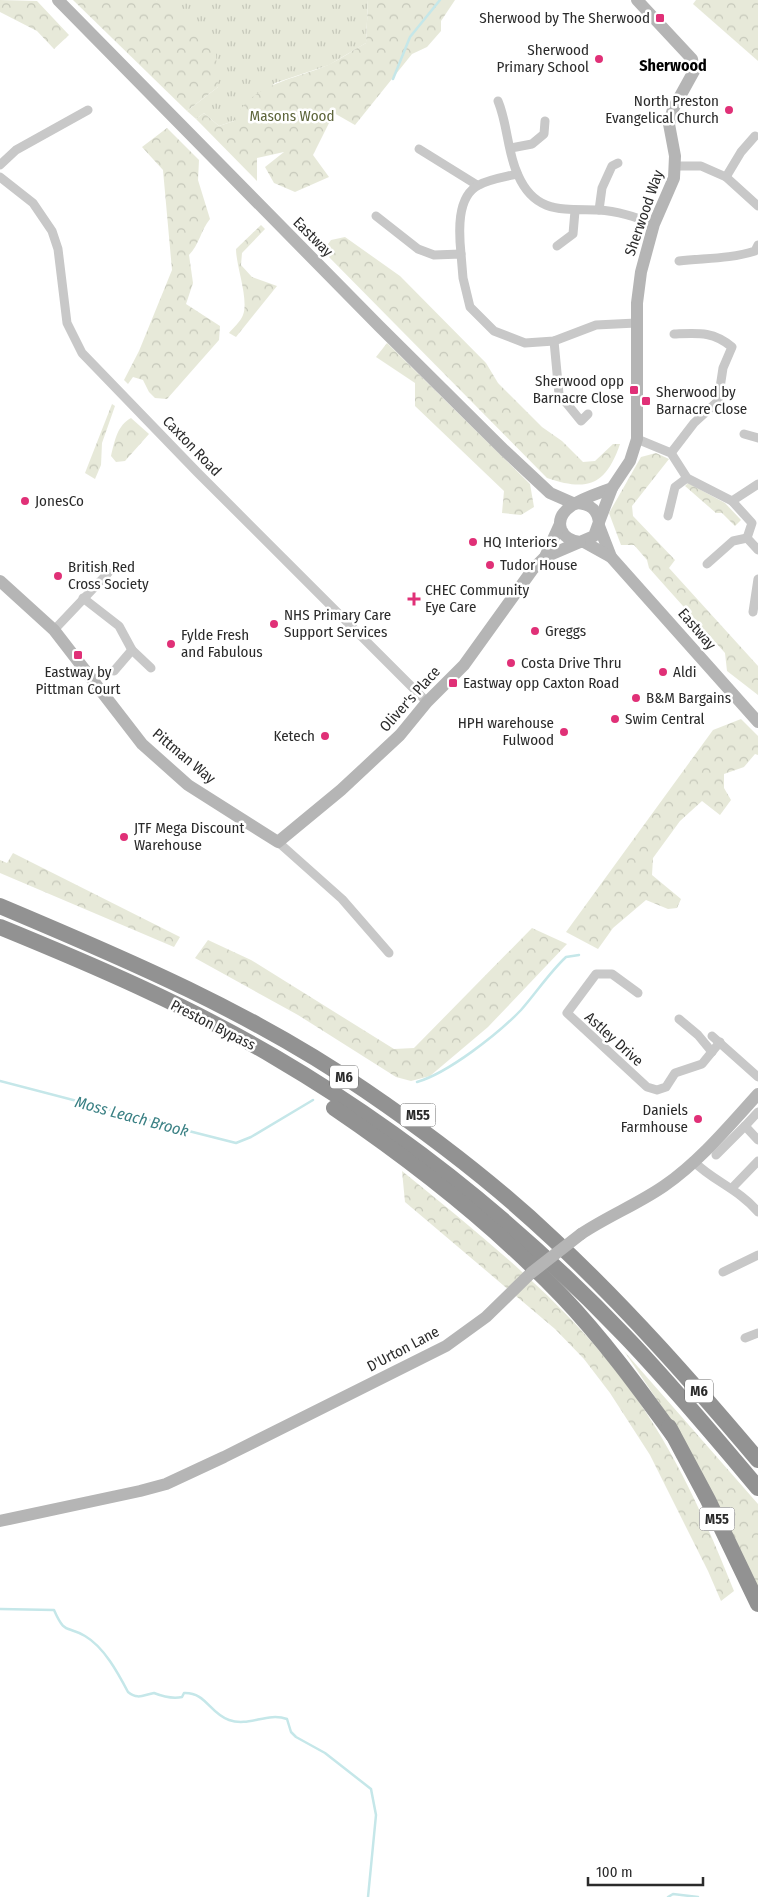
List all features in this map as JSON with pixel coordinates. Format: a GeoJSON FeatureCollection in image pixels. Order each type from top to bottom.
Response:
{"type":"FeatureCollection","features":[{"type":"Feature","properties":{"kind":"highway","name":"M55"},"geometry":{"type":"LineString","coordinates":[[0,894],[116,944],[246,1007],[370,1082],[421,1118],[476,1159],[566,1238],[653,1325],[758,1443]]}},
{"type":"Feature","properties":{"kind":"highway","name":"M6"},"geometry":{"type":"LineString","coordinates":[[0,906],[121,957],[241,1016],[357,1085],[415,1126],[503,1195],[586,1271],[686,1376],[758,1460]]}},
{"type":"Feature","properties":{"kind":"highway","name":"Preston Bypass"},"geometry":{"type":"LineString","coordinates":[[0,927],[134,985],[275,1057],[322,1086],[413,1149]]}},
{"type":"Feature","properties":{"kind":"highway","name":"M55"},"geometry":{"type":"LineString","coordinates":[[134,985],[316,1095],[379,1140],[468,1210],[522,1257],[581,1316],[616,1357],[674,1435]]}},
{"type":"Feature","properties":{"kind":"highway","name":"M55"},"geometry":{"type":"LineString","coordinates":[[413,1149],[526,1252],[592,1320],[650,1394],[708,1500],[758,1604]]}},
{"type":"Feature","properties":{"kind":"highway","name":"M6"},"geometry":{"type":"LineString","coordinates":[[413,1149],[478,1199],[574,1285],[672,1387],[758,1488]]}},
{"type":"Feature","properties":{"kind":"street","name":"Eastway"},"geometry":{"type":"LineString","coordinates":[[58,0],[378,326],[550,493],[576,503]]}},
{"type":"Feature","properties":{"kind":"street","name":"Sherwood Way"},"geometry":{"type":"LineString","coordinates":[[599,524],[612,488],[630,461],[637,439],[636,323],[641,272],[654,224],[670,190],[676,166],[669,124],[673,109],[691,78],[695,65],[692,59],[680,49],[637,0]]}},
{"type":"Feature","properties":{"kind":"street"},"geometry":{"type":"LineString","coordinates":[[498,102],[504,115],[517,174],[526,192],[534,199],[544,205],[575,211],[599,210],[625,213],[654,224]]}},
{"type":"Feature","properties":{"kind":"street"},"geometry":{"type":"LineString","coordinates":[[0,165],[16,150],[88,110]]}},
{"type":"Feature","properties":{"kind":"street"},"geometry":{"type":"LineString","coordinates":[[511,148],[532,144],[544,134],[545,121]]}},
{"type":"Feature","properties":{"kind":"street"},"geometry":{"type":"LineString","coordinates":[[726,177],[741,152],[755,136]]}},
{"type":"Feature","properties":{"kind":"street"},"geometry":{"type":"LineString","coordinates":[[419,150],[477,185]]}},
{"type":"Feature","properties":{"kind":"street"},"geometry":{"type":"LineString","coordinates":[[599,210],[602,188],[612,166],[618,163]]}},
{"type":"Feature","properties":{"kind":"street"},"geometry":{"type":"LineString","coordinates":[[676,166],[701,166],[726,177],[758,206]]}},
{"type":"Feature","properties":{"kind":"street"},"geometry":{"type":"LineString","coordinates":[[517,174],[477,185],[467,197],[460,216],[462,278],[470,307],[494,331],[525,343],[554,341],[596,325],[636,323]]}},
{"type":"Feature","properties":{"kind":"street","name":"Caxton Road"},"geometry":{"type":"LineString","coordinates":[[0,177],[34,203],[52,231],[58,250],[67,323],[82,353],[197,472],[427,702]]}},
{"type":"Feature","properties":{"kind":"street"},"geometry":{"type":"LineString","coordinates":[[557,246],[573,234],[575,211]]}},
{"type":"Feature","properties":{"kind":"street"},"geometry":{"type":"LineString","coordinates":[[376,216],[425,253],[461,254]]}},
{"type":"Feature","properties":{"kind":"street"},"geometry":{"type":"LineString","coordinates":[[678,261],[709,257],[736,258],[757,250]]}},
{"type":"Feature","properties":{"kind":"street"},"geometry":{"type":"LineString","coordinates":[[671,454],[694,423],[718,401],[723,368],[732,347],[720,337],[696,333],[674,334]]}},
{"type":"Feature","properties":{"kind":"street"},"geometry":{"type":"LineString","coordinates":[[554,341],[559,394],[582,421],[588,414]]}},
{"type":"Feature","properties":{"kind":"street"},"geometry":{"type":"LineString","coordinates":[[744,434],[757,435]]}},
{"type":"Feature","properties":{"kind":"street"},"geometry":{"type":"LineString","coordinates":[[637,439],[671,454],[687,478],[732,501],[755,523],[747,538],[733,541],[707,564]]}},
{"type":"Feature","properties":{"kind":"street"},"geometry":{"type":"LineString","coordinates":[[668,516],[674,487],[687,478]]}},
{"type":"Feature","properties":{"kind":"street"},"geometry":{"type":"LineString","coordinates":[[732,501],[758,484]]}},
{"type":"Feature","properties":{"kind":"street"},"geometry":{"type":"LineString","coordinates":[[576,503],[590,506],[595,510],[599,524],[594,536],[582,542],[565,535],[560,522],[565,510],[576,503],[612,488]]}},
{"type":"Feature","properties":{"kind":"street","name":"Eastway"},"geometry":{"type":"LineString","coordinates":[[550,493],[560,522]]}},
{"type":"Feature","properties":{"kind":"street","name":"Oliver's Place"},"geometry":{"type":"LineString","coordinates":[[278,842],[374,761],[400,735],[427,702],[464,665],[533,569],[545,557],[560,522]]}},
{"type":"Feature","properties":{"kind":"street","name":"Eastway"},"geometry":{"type":"LineString","coordinates":[[599,524],[612,557],[758,722]]}},
{"type":"Feature","properties":{"kind":"street"},"geometry":{"type":"LineString","coordinates":[[747,538],[758,550]]}},
{"type":"Feature","properties":{"kind":"street","name":"Eastway"},"geometry":{"type":"LineString","coordinates":[[582,542],[612,557]]}},
{"type":"Feature","properties":{"kind":"street","name":"Oliver's Place"},"geometry":{"type":"LineString","coordinates":[[545,557],[582,542]]}},
{"type":"Feature","properties":{"kind":"street"},"geometry":{"type":"LineString","coordinates":[[54,630],[108,573]]}},
{"type":"Feature","properties":{"kind":"street"},"geometry":{"type":"LineString","coordinates":[[753,612],[758,579]]}},
{"type":"Feature","properties":{"kind":"street","name":"Pittman Way"},"geometry":{"type":"LineString","coordinates":[[0,581],[54,630],[142,744],[188,785],[278,842],[342,899],[389,953]]}},
{"type":"Feature","properties":{"kind":"street"},"geometry":{"type":"LineString","coordinates":[[83,598],[119,626],[132,650],[151,668]]}},
{"type":"Feature","properties":{"kind":"street"},"geometry":{"type":"LineString","coordinates":[[114,671],[132,650]]}},
{"type":"Feature","properties":{"kind":"street","name":"Astley Drive"},"geometry":{"type":"LineString","coordinates":[[638,993],[612,974],[596,974],[566,1014],[603,1049],[652,1089],[666,1087],[675,1073],[697,1068],[712,1052],[716,1039],[758,1077]]}},
{"type":"Feature","properties":{"kind":"street"},"geometry":{"type":"LineString","coordinates":[[679,1019],[698,1034],[712,1052]]}},
{"type":"Feature","properties":{"kind":"street","name":"D'Urton Lane"},"geometry":{"type":"LineString","coordinates":[[0,1521],[166,1484],[446,1346],[486,1317],[530,1273],[580,1234],[652,1194],[673,1179],[758,1094]]}},
{"type":"Feature","properties":{"kind":"street"},"geometry":{"type":"LineString","coordinates":[[716,1155],[758,1112]]}},
{"type":"Feature","properties":{"kind":"street"},"geometry":{"type":"LineString","coordinates":[[745,1126],[758,1140]]}},
{"type":"Feature","properties":{"kind":"street"},"geometry":{"type":"LineString","coordinates":[[693,1161],[704,1172],[732,1188],[758,1212]]}},
{"type":"Feature","properties":{"kind":"street"},"geometry":{"type":"LineString","coordinates":[[732,1188],[758,1161]]}},
{"type":"Feature","properties":{"kind":"street"},"geometry":{"type":"LineString","coordinates":[[723,1272],[758,1256]]}},
{"type":"Feature","properties":{"kind":"street"},"geometry":{"type":"LineString","coordinates":[[745,1338],[758,1333]]}},
{"type":"Feature","properties":{"kind":"green space"},"geometry":{"type":"Polygon","coordinates":[[[0,0],[37,1],[69,35],[54,49],[37,31],[0,12],[0,0]]]}},
{"type":"Feature","properties":{"kind":"green space"},"geometry":{"type":"Polygon","coordinates":[[[73,0],[156,0],[192,23],[216,54],[218,87],[187,111],[73,0]]]}},
{"type":"Feature","properties":{"kind":"green space"},"geometry":{"type":"Polygon","coordinates":[[[156,0],[368,0],[366,43],[329,65],[275,83],[234,121],[219,126],[204,113],[196,119],[187,111],[218,87],[156,0]]]}},
{"type":"Feature","properties":{"kind":"green space","name":"Masons Wood"},"geometry":{"type":"Polygon","coordinates":[[[368,0],[455,0],[441,21],[441,31],[427,47],[412,54],[355,125],[334,113],[313,155],[329,177],[295,192],[274,183],[265,167],[284,152],[257,158],[257,181],[196,119],[204,113],[219,126],[234,121],[241,109],[262,91],[275,84],[328,65],[366,43],[368,0]]]}},
{"type":"Feature","properties":{"kind":"green space"},"geometry":{"type":"Polygon","coordinates":[[[696,0],[758,0],[758,61],[693,4],[696,0]]]}},
{"type":"Feature","properties":{"kind":"green space"},"geometry":{"type":"Polygon","coordinates":[[[167,128],[199,160],[198,180],[210,219],[189,255],[193,283],[186,304],[220,326],[219,340],[167,399],[155,398],[149,392],[143,380],[133,377],[128,384],[124,380],[139,351],[172,270],[163,170],[142,147],[167,128]]]}},
{"type":"Feature","properties":{"kind":"green space"},"geometry":{"type":"Polygon","coordinates":[[[261,225],[265,229],[242,253],[241,265],[252,277],[277,286],[236,337],[229,333],[243,315],[244,300],[236,249],[261,225]]]}},
{"type":"Feature","properties":{"kind":"green space"},"geometry":{"type":"Polygon","coordinates":[[[345,237],[400,276],[486,363],[498,383],[542,427],[562,441],[583,462],[595,461],[613,444],[620,444],[615,458],[602,476],[594,482],[584,484],[561,482],[547,478],[323,251],[331,240],[345,237]]]}},
{"type":"Feature","properties":{"kind":"green space"},"geometry":{"type":"Polygon","coordinates":[[[387,343],[530,484],[534,507],[521,515],[502,513],[504,491],[415,406],[415,383],[376,357],[387,343]]]}},
{"type":"Feature","properties":{"kind":"green space"},"geometry":{"type":"Polygon","coordinates":[[[112,404],[115,406],[102,443],[101,465],[95,479],[85,473],[112,404]]]}},
{"type":"Feature","properties":{"kind":"green space"},"geometry":{"type":"Polygon","coordinates":[[[131,418],[149,434],[125,461],[116,462],[111,456],[115,439],[126,421],[131,418]]]}},
{"type":"Feature","properties":{"kind":"green space"},"geometry":{"type":"Polygon","coordinates":[[[656,453],[669,459],[632,506],[633,516],[675,560],[669,568],[758,666],[758,695],[727,671],[725,653],[649,568],[647,560],[634,545],[621,545],[609,513],[641,457],[656,453]]]}},
{"type":"Feature","properties":{"kind":"green space"},"geometry":{"type":"Polygon","coordinates":[[[688,483],[725,503],[741,520],[735,526],[722,513],[716,513],[685,486],[688,483]]]}},
{"type":"Feature","properties":{"kind":"green space"},"geometry":{"type":"Polygon","coordinates":[[[741,719],[758,736],[758,755],[755,754],[744,767],[724,774],[724,788],[731,800],[720,815],[702,801],[680,821],[653,858],[652,875],[681,899],[677,908],[668,909],[646,900],[613,928],[598,949],[566,932],[713,730],[741,719]]]}},
{"type":"Feature","properties":{"kind":"green space"},"geometry":{"type":"Polygon","coordinates":[[[13,853],[180,937],[174,947],[0,873],[0,860],[7,863],[13,853]]]}},
{"type":"Feature","properties":{"kind":"green space"},"geometry":{"type":"Polygon","coordinates":[[[532,928],[567,944],[488,1027],[430,1076],[411,1081],[396,1077],[298,1015],[195,958],[208,940],[251,960],[394,1049],[414,1048],[532,928]]]}},
{"type":"Feature","properties":{"kind":"green space"},"geometry":{"type":"Polygon","coordinates":[[[402,1171],[506,1257],[539,1288],[601,1352],[629,1388],[666,1445],[698,1506],[734,1591],[721,1601],[650,1455],[610,1393],[584,1359],[555,1329],[405,1202],[402,1171]]]}},
{"type":"Feature","properties":{"kind":"green space"},"geometry":{"type":"Polygon","coordinates":[[[624,1351],[758,1504],[758,1598],[670,1419],[624,1351]]]}},
{"type":"Feature","properties":{"kind":"waterway"},"geometry":{"type":"LineString","coordinates":[[393,79],[410,37],[440,0]]}},
{"type":"Feature","properties":{"kind":"waterway","name":"Moss Leach Brook"},"geometry":{"type":"LineString","coordinates":[[417,1082],[443,1070],[472,1052],[521,1010],[566,957],[579,955]]}},
{"type":"Feature","properties":{"kind":"waterway","name":"Moss Leach Brook"},"geometry":{"type":"LineString","coordinates":[[0,1081],[150,1120],[158,1126],[165,1125],[236,1143],[251,1137],[313,1100]]}},
{"type":"Feature","properties":{"kind":"waterway"},"geometry":{"type":"LineString","coordinates":[[0,1609],[54,1610],[66,1628],[85,1636],[98,1647],[115,1669],[128,1692],[135,1696],[154,1693],[175,1698],[182,1697],[184,1693],[191,1694],[198,1696],[223,1717],[236,1722],[272,1717],[287,1719],[291,1732],[296,1737],[325,1753],[371,1789],[376,1815],[368,1897]]}},
{"type":"Feature","properties":{"kind":"waterway"},"geometry":{"type":"LineString","coordinates":[[668,1897],[673,1894],[698,1897]]}},
{"type":"Feature","properties":{"kind":"place","name":"Sherwood by The Sherwood"},"geometry":{"type":"Point","coordinates":[660,18]}},
{"type":"Feature","properties":{"kind":"place","name":"Sherwood Primary School"},"geometry":{"type":"Point","coordinates":[599,59]}},
{"type":"Feature","properties":{"kind":"place","name":"North Preston Evangelical Church"},"geometry":{"type":"Point","coordinates":[729,110]}},
{"type":"Feature","properties":{"kind":"place","name":"Sherwood opp Barnacre Close"},"geometry":{"type":"Point","coordinates":[634,390]}},
{"type":"Feature","properties":{"kind":"place","name":"Sherwood by Barnacre Close"},"geometry":{"type":"Point","coordinates":[646,401]}},
{"type":"Feature","properties":{"kind":"place","name":"JonesCo"},"geometry":{"type":"Point","coordinates":[25,501]}},
{"type":"Feature","properties":{"kind":"place","name":"HQ Interiors"},"geometry":{"type":"Point","coordinates":[473,542]}},
{"type":"Feature","properties":{"kind":"place","name":"Tudor House"},"geometry":{"type":"Point","coordinates":[490,565]}},
{"type":"Feature","properties":{"kind":"place","name":"British Red Cross Society"},"geometry":{"type":"Point","coordinates":[58,576]}},
{"type":"Feature","properties":{"kind":"place","name":"CHEC Community Eye Care"},"geometry":{"type":"Point","coordinates":[414,599]}},
{"type":"Feature","properties":{"kind":"place","name":"NHS Primary Care Support Services"},"geometry":{"type":"Point","coordinates":[274,624]}},
{"type":"Feature","properties":{"kind":"place","name":"Greggs"},"geometry":{"type":"Point","coordinates":[535,631]}},
{"type":"Feature","properties":{"kind":"place","name":"Fylde Fresh and Fabulous"},"geometry":{"type":"Point","coordinates":[171,644]}},
{"type":"Feature","properties":{"kind":"place","name":"Eastway by Pittman Court"},"geometry":{"type":"Point","coordinates":[78,655]}},
{"type":"Feature","properties":{"kind":"place","name":"Costa Drive Thru"},"geometry":{"type":"Point","coordinates":[511,663]}},
{"type":"Feature","properties":{"kind":"place","name":"Aldi"},"geometry":{"type":"Point","coordinates":[663,672]}},
{"type":"Feature","properties":{"kind":"place","name":"Eastway opp Caxton Road"},"geometry":{"type":"Point","coordinates":[453,683]}},
{"type":"Feature","properties":{"kind":"place","name":"B&M Bargains"},"geometry":{"type":"Point","coordinates":[636,698]}},
{"type":"Feature","properties":{"kind":"place","name":"Swim Central"},"geometry":{"type":"Point","coordinates":[615,719]}},
{"type":"Feature","properties":{"kind":"place","name":"HPH warehouse Fulwood"},"geometry":{"type":"Point","coordinates":[564,732]}},
{"type":"Feature","properties":{"kind":"place","name":"Ketech"},"geometry":{"type":"Point","coordinates":[325,736]}},
{"type":"Feature","properties":{"kind":"place","name":"JTF Mega Discount Warehouse"},"geometry":{"type":"Point","coordinates":[124,837]}},
{"type":"Feature","properties":{"kind":"place","name":"Daniels Farmhouse"},"geometry":{"type":"Point","coordinates":[698,1119]}},
{"type":"Feature","properties":{"kind":"district","name":"Sherwood"},"geometry":{"type":"Point","coordinates":[673,65]}}]}
